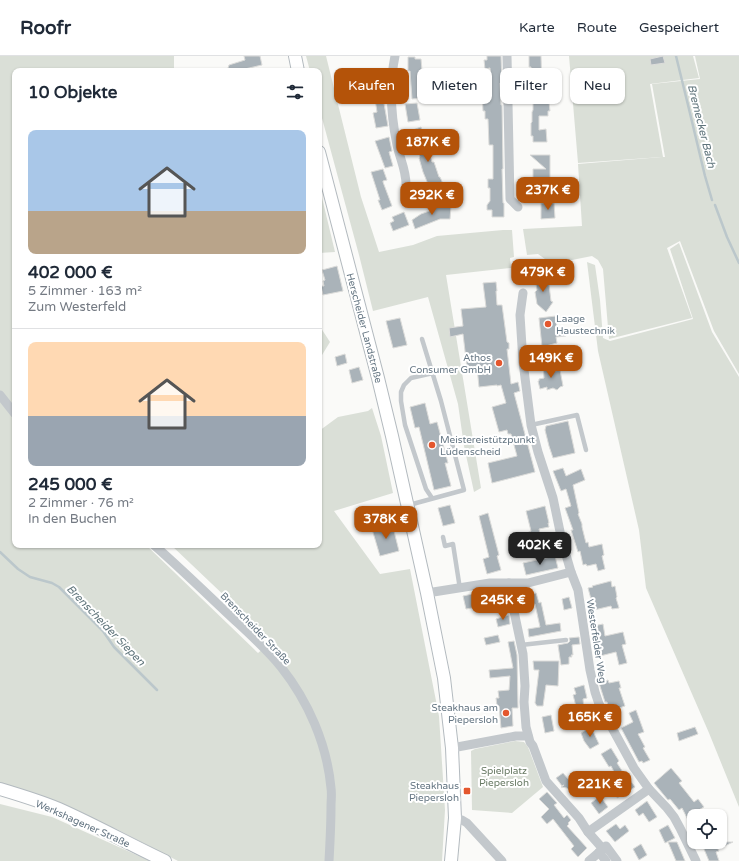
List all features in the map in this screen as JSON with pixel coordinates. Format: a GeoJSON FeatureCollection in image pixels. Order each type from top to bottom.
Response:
{"type":"FeatureCollection","features":[{"type":"Feature","properties":{"kind":"main road"},"geometry":{"type":"LineString","coordinates":[[295,56],[297,68]]}},
{"type":"Feature","properties":{"kind":"main road","name":"Herscheider Landstraße"},"geometry":{"type":"LineString","coordinates":[[322,163],[392,436],[427,593],[444,678],[452,748],[455,818],[451,861]]}},
{"type":"Feature","properties":{"kind":"main road","name":"Werkshagener Straße"},"geometry":{"type":"LineString","coordinates":[[0,789],[25,796],[58,809],[165,861]]}},
{"type":"Feature","properties":{"kind":"street"},"geometry":{"type":"LineString","coordinates":[[395,56],[393,70],[392,117],[404,168],[406,187]]}},
{"type":"Feature","properties":{"kind":"street"},"geometry":{"type":"LineString","coordinates":[[507,56],[510,199],[518,207]]}},
{"type":"Feature","properties":{"kind":"street","name":"Westerfelder Weg"},"geometry":{"type":"LineString","coordinates":[[523,293],[520,315],[523,362],[531,425],[553,498],[562,541],[578,590],[594,692],[634,768],[650,790],[674,817],[696,861]]}},
{"type":"Feature","properties":{"kind":"street"},"geometry":{"type":"LineString","coordinates":[[0,395],[12,410]]}},
{"type":"Feature","properties":{"kind":"street","name":"Brenscheider Straße"},"geometry":{"type":"LineString","coordinates":[[157,548],[198,584],[263,647],[281,667],[308,709],[322,743],[331,789],[329,861]]}},
{"type":"Feature","properties":{"kind":"street"},"geometry":{"type":"LineString","coordinates":[[427,593],[490,583],[528,582],[571,572]]}},
{"type":"Feature","properties":{"kind":"street"},"geometry":{"type":"LineString","coordinates":[[509,583],[524,662],[524,702],[528,736],[546,781],[579,818],[601,850],[606,861]]}},
{"type":"Feature","properties":{"kind":"street"},"geometry":{"type":"LineString","coordinates":[[452,748],[516,736],[528,736]]}},
{"type":"Feature","properties":{"kind":"street"},"geometry":{"type":"LineString","coordinates":[[588,832],[650,790]]}},
{"type":"Feature","properties":{"kind":"street"},"geometry":{"type":"LineString","coordinates":[[455,818],[467,823],[502,861]]}},
{"type":"Feature","properties":{"kind":"street"},"geometry":{"type":"LineString","coordinates":[[589,861],[606,846],[617,861]]}},
{"type":"Feature","properties":{"kind":"lane"},"geometry":{"type":"LineString","coordinates":[[407,505],[464,490],[441,400],[422,339]]}},
{"type":"Feature","properties":{"kind":"lane"},"geometry":{"type":"LineString","coordinates":[[432,498],[426,489],[405,425],[401,392],[404,385],[411,378],[433,373]]}},
{"type":"Feature","properties":{"kind":"lane"},"geometry":{"type":"LineString","coordinates":[[531,425],[577,415],[586,450]]}},
{"type":"Feature","properties":{"kind":"lane"},"geometry":{"type":"LineString","coordinates":[[443,537],[445,546],[453,544],[460,588]]}},
{"type":"Feature","properties":{"kind":"lane"},"geometry":{"type":"LineString","coordinates":[[521,645],[566,640]]}},
{"type":"Feature","properties":{"kind":"green space"},"geometry":{"type":"Polygon","coordinates":[[[0,56],[174,56],[174,68],[12,68],[12,548],[149,548],[258,653],[272,641],[174,548],[322,548],[322,429],[338,417],[368,411],[372,408],[381,436],[393,493],[334,511],[380,574],[410,569],[439,716],[445,810],[442,861],[178,861],[69,807],[36,794],[0,784],[0,56]]]}},
{"type":"Feature","properties":{"kind":"green space"},"geometry":{"type":"Polygon","coordinates":[[[306,56],[326,56],[334,88],[334,104],[338,104],[361,197],[379,252],[413,245],[437,236],[512,230],[514,257],[510,258],[511,268],[446,275],[481,488],[474,492],[464,446],[458,404],[428,297],[373,311],[322,118],[322,68],[309,68],[306,56]]]}},
{"type":"Feature","properties":{"kind":"green space"},"geometry":{"type":"Polygon","coordinates":[[[569,56],[693,56],[699,78],[650,84],[663,157],[665,157],[652,84],[700,79],[695,56],[739,56],[739,374],[714,331],[680,241],[667,248],[692,318],[609,339],[603,269],[598,260],[592,256],[552,264],[538,254],[527,255],[523,229],[582,226],[578,164],[662,157],[578,163],[573,104],[625,104],[625,68],[570,68],[569,56]]]}},
{"type":"Feature","properties":{"kind":"green space"},"geometry":{"type":"Polygon","coordinates":[[[322,198],[335,252],[322,253],[322,198]]]}},
{"type":"Feature","properties":{"kind":"green space"},"geometry":{"type":"Polygon","coordinates":[[[679,243],[712,332],[739,377],[739,807],[709,733],[646,588],[639,530],[598,351],[587,262],[595,265],[603,338],[610,341],[693,319],[670,249],[679,243]]]}},
{"type":"Feature","properties":{"kind":"green space"},"geometry":{"type":"Polygon","coordinates":[[[322,330],[330,342],[322,355],[322,330]]]}},
{"type":"Feature","properties":{"kind":"green space","name":"Spielplatz Piepersloh"},"geometry":{"type":"Polygon","coordinates":[[[515,741],[524,742],[528,747],[543,787],[512,813],[472,810],[471,751],[515,741]]]}},
{"type":"Feature","properties":{"kind":"green space"},"geometry":{"type":"Polygon","coordinates":[[[0,804],[52,817],[150,861],[0,861],[0,804]]]}},
{"type":"Feature","properties":{"kind":"building"},"geometry":{"type":"Polygon","coordinates":[[[244,56],[260,56],[262,65],[249,68],[228,68],[229,65],[245,60],[244,56]]]}},
{"type":"Feature","properties":{"kind":"building"},"geometry":{"type":"Polygon","coordinates":[[[487,56],[501,56],[500,104],[502,105],[504,217],[492,217],[492,210],[487,210],[487,205],[490,201],[488,179],[493,179],[493,145],[489,145],[488,119],[485,119],[485,111],[483,111],[483,104],[492,104],[492,68],[485,68],[484,60],[487,60],[487,56]]]}},
{"type":"Feature","properties":{"kind":"building"},"geometry":{"type":"Polygon","coordinates":[[[529,56],[541,56],[541,68],[529,67],[529,56]]]}},
{"type":"Feature","properties":{"kind":"building"},"geometry":{"type":"Polygon","coordinates":[[[663,56],[665,63],[651,65],[650,59],[663,56]]]}},
{"type":"Feature","properties":{"kind":"building"},"geometry":{"type":"Polygon","coordinates":[[[408,57],[421,59],[422,68],[417,68],[417,99],[412,99],[410,71],[408,68],[408,57]]]}},
{"type":"Feature","properties":{"kind":"building"},"geometry":{"type":"Polygon","coordinates":[[[417,103],[420,120],[408,122],[405,104],[417,103]]]}},
{"type":"Feature","properties":{"kind":"building"},"geometry":{"type":"Polygon","coordinates":[[[376,104],[384,104],[388,126],[376,128],[373,113],[377,112],[376,104]]]}},
{"type":"Feature","properties":{"kind":"building"},"geometry":{"type":"Polygon","coordinates":[[[533,104],[549,104],[550,111],[548,111],[548,116],[539,116],[539,130],[546,129],[547,142],[533,142],[533,136],[531,136],[531,123],[533,104]]]}},
{"type":"Feature","properties":{"kind":"building"},"geometry":{"type":"Polygon","coordinates":[[[421,127],[423,136],[428,134],[431,144],[427,145],[432,162],[434,162],[446,191],[433,196],[423,172],[419,158],[420,153],[415,138],[413,139],[410,131],[421,127]]]}},
{"type":"Feature","properties":{"kind":"building"},"geometry":{"type":"Polygon","coordinates":[[[389,137],[392,151],[389,152],[393,166],[385,168],[375,141],[389,137]]]}},
{"type":"Feature","properties":{"kind":"building"},"geometry":{"type":"Polygon","coordinates":[[[530,155],[550,155],[550,179],[544,179],[544,194],[533,195],[533,169],[546,169],[530,155]]]}},
{"type":"Feature","properties":{"kind":"building"},"geometry":{"type":"Polygon","coordinates":[[[383,169],[387,180],[383,182],[392,206],[382,210],[371,172],[383,169]]]}},
{"type":"Feature","properties":{"kind":"building"},"geometry":{"type":"Polygon","coordinates":[[[541,203],[554,203],[555,218],[541,219],[541,203]]]}},
{"type":"Feature","properties":{"kind":"building"},"geometry":{"type":"Polygon","coordinates":[[[432,206],[451,206],[450,219],[440,219],[415,229],[412,220],[421,214],[432,210],[432,206]]]}},
{"type":"Feature","properties":{"kind":"building"},"geometry":{"type":"Polygon","coordinates":[[[404,212],[409,225],[393,231],[390,223],[394,221],[392,217],[404,212]]]}},
{"type":"Feature","properties":{"kind":"building"},"geometry":{"type":"Polygon","coordinates":[[[337,266],[343,291],[323,295],[322,286],[324,286],[323,281],[325,280],[322,270],[337,266]]]}},
{"type":"Feature","properties":{"kind":"building"},"geometry":{"type":"Polygon","coordinates":[[[548,277],[551,301],[553,302],[546,312],[537,304],[535,278],[548,277]]]}},
{"type":"Feature","properties":{"kind":"building"},"geometry":{"type":"Polygon","coordinates":[[[496,282],[497,305],[502,305],[507,342],[509,343],[509,349],[507,349],[511,384],[518,382],[520,391],[514,393],[535,472],[492,483],[488,463],[517,456],[511,434],[508,434],[507,430],[499,432],[492,407],[506,403],[501,385],[479,387],[477,367],[467,368],[463,334],[450,337],[449,328],[463,326],[461,309],[486,307],[483,283],[496,282]]]}},
{"type":"Feature","properties":{"kind":"building","name":"Laage Haustechnik"},"geometry":{"type":"Polygon","coordinates":[[[556,316],[557,329],[565,328],[566,336],[556,337],[557,343],[542,347],[539,318],[556,316]]]}},
{"type":"Feature","properties":{"kind":"building"},"geometry":{"type":"Polygon","coordinates":[[[400,318],[407,345],[393,348],[386,321],[400,318]]]}},
{"type":"Feature","properties":{"kind":"building"},"geometry":{"type":"Polygon","coordinates":[[[345,354],[347,363],[337,366],[335,357],[345,354]]]}},
{"type":"Feature","properties":{"kind":"building"},"geometry":{"type":"Polygon","coordinates":[[[543,362],[549,362],[550,372],[560,370],[563,386],[557,390],[553,388],[547,390],[547,387],[540,389],[538,381],[539,379],[544,378],[543,362]]]}},
{"type":"Feature","properties":{"kind":"building"},"geometry":{"type":"Polygon","coordinates":[[[359,367],[363,380],[352,383],[349,370],[359,367]]]}},
{"type":"Feature","properties":{"kind":"building","name":"Meistereistützpunkt Lüdenscheid"},"geometry":{"type":"Polygon","coordinates":[[[425,403],[430,424],[437,422],[448,463],[445,463],[451,486],[434,490],[419,427],[415,428],[410,407],[425,403]]]}},
{"type":"Feature","properties":{"kind":"building"},"geometry":{"type":"Polygon","coordinates":[[[568,421],[575,453],[553,458],[545,430],[546,426],[568,421]]]}},
{"type":"Feature","properties":{"kind":"building"},"geometry":{"type":"Polygon","coordinates":[[[563,468],[566,476],[581,469],[585,480],[573,485],[578,514],[586,543],[588,542],[589,547],[602,544],[604,555],[602,556],[605,569],[598,571],[596,564],[587,566],[586,564],[583,565],[580,551],[578,552],[571,530],[573,530],[565,508],[571,506],[566,489],[561,491],[553,471],[563,468]]]}},
{"type":"Feature","properties":{"kind":"building"},"geometry":{"type":"Polygon","coordinates":[[[450,505],[455,523],[443,526],[438,508],[450,505]]]}},
{"type":"Feature","properties":{"kind":"building"},"geometry":{"type":"Polygon","coordinates":[[[545,506],[549,527],[539,529],[541,538],[529,541],[527,533],[531,531],[526,511],[545,506]]]}},
{"type":"Feature","properties":{"kind":"building"},"geometry":{"type":"Polygon","coordinates":[[[488,513],[499,555],[497,556],[501,570],[487,574],[483,559],[489,557],[479,516],[488,513]]]}},
{"type":"Feature","properties":{"kind":"building"},"geometry":{"type":"Polygon","coordinates":[[[392,523],[399,551],[380,556],[372,529],[392,523]]]}},
{"type":"Feature","properties":{"kind":"building"},"geometry":{"type":"Polygon","coordinates":[[[555,556],[558,568],[526,575],[523,563],[555,556]]]}},
{"type":"Feature","properties":{"kind":"building"},"geometry":{"type":"Polygon","coordinates":[[[611,581],[612,587],[615,586],[619,608],[612,609],[611,606],[594,610],[588,588],[611,581]]]}},
{"type":"Feature","properties":{"kind":"building"},"geometry":{"type":"Polygon","coordinates":[[[486,591],[489,605],[466,609],[463,596],[486,591]]]}},
{"type":"Feature","properties":{"kind":"building"},"geometry":{"type":"Polygon","coordinates":[[[536,593],[539,603],[541,602],[546,625],[560,623],[561,631],[529,637],[528,629],[540,627],[535,604],[523,606],[520,596],[536,593]]]}},
{"type":"Feature","properties":{"kind":"building"},"geometry":{"type":"Polygon","coordinates":[[[569,597],[572,608],[564,610],[562,599],[569,597]]]}},
{"type":"Feature","properties":{"kind":"building"},"geometry":{"type":"Polygon","coordinates":[[[509,615],[510,624],[498,627],[496,619],[509,615]]]}},
{"type":"Feature","properties":{"kind":"building"},"geometry":{"type":"Polygon","coordinates":[[[603,624],[605,636],[623,632],[626,644],[622,645],[627,663],[619,665],[616,652],[600,656],[593,626],[603,624]]]}},
{"type":"Feature","properties":{"kind":"building"},"geometry":{"type":"Polygon","coordinates":[[[498,635],[500,642],[486,645],[484,638],[498,635]]]}},
{"type":"Feature","properties":{"kind":"building"},"geometry":{"type":"Polygon","coordinates":[[[579,637],[580,644],[572,645],[573,655],[571,655],[572,657],[569,657],[569,664],[561,665],[558,645],[568,643],[570,641],[569,638],[579,637]]]}},
{"type":"Feature","properties":{"kind":"building"},"geometry":{"type":"Polygon","coordinates":[[[514,641],[517,655],[518,708],[512,708],[513,726],[501,728],[499,706],[497,706],[496,698],[499,698],[498,691],[509,690],[510,676],[490,678],[489,670],[513,668],[508,642],[514,641]]]}},
{"type":"Feature","properties":{"kind":"building"},"geometry":{"type":"Polygon","coordinates":[[[533,661],[559,661],[558,686],[546,685],[543,706],[537,706],[535,703],[539,670],[534,670],[533,661]]]}},
{"type":"Feature","properties":{"kind":"building"},"geometry":{"type":"Polygon","coordinates":[[[608,680],[609,683],[619,681],[621,688],[619,688],[625,706],[610,711],[607,702],[605,702],[599,683],[608,680]]]}},
{"type":"Feature","properties":{"kind":"building"},"geometry":{"type":"Polygon","coordinates":[[[584,685],[587,698],[583,699],[585,721],[568,722],[567,712],[577,710],[573,695],[576,694],[574,688],[584,685]]]}},
{"type":"Feature","properties":{"kind":"building"},"geometry":{"type":"Polygon","coordinates":[[[636,710],[644,732],[638,734],[645,747],[643,748],[650,760],[643,763],[642,761],[639,762],[621,728],[633,722],[629,713],[636,710]]]}},
{"type":"Feature","properties":{"kind":"building"},"geometry":{"type":"Polygon","coordinates":[[[551,715],[554,731],[545,733],[542,717],[551,715]]]}},
{"type":"Feature","properties":{"kind":"building"},"geometry":{"type":"Polygon","coordinates":[[[591,727],[599,744],[590,749],[584,741],[581,733],[591,727]]]}},
{"type":"Feature","properties":{"kind":"building"},"geometry":{"type":"Polygon","coordinates":[[[695,727],[698,734],[679,741],[677,733],[695,727]]]}},
{"type":"Feature","properties":{"kind":"building"},"geometry":{"type":"Polygon","coordinates":[[[611,748],[619,761],[617,763],[635,787],[617,798],[620,785],[618,782],[619,781],[611,766],[609,767],[601,754],[611,748]]]}},
{"type":"Feature","properties":{"kind":"building"},"geometry":{"type":"Polygon","coordinates":[[[671,768],[682,781],[679,783],[694,802],[698,799],[704,807],[700,809],[687,809],[687,818],[682,808],[679,810],[670,799],[668,800],[654,783],[671,768]]]}},
{"type":"Feature","properties":{"kind":"building"},"geometry":{"type":"Polygon","coordinates":[[[563,773],[569,780],[574,777],[582,787],[574,795],[567,788],[561,787],[564,785],[562,786],[556,778],[563,773]]]}},
{"type":"Feature","properties":{"kind":"building"},"geometry":{"type":"Polygon","coordinates":[[[547,792],[557,803],[554,805],[564,818],[567,815],[571,820],[567,826],[587,848],[578,857],[571,849],[574,846],[553,819],[547,824],[541,817],[549,809],[539,799],[547,792]]]}},
{"type":"Feature","properties":{"kind":"building"},"geometry":{"type":"Polygon","coordinates":[[[600,796],[608,807],[599,814],[591,803],[600,796]]]}},
{"type":"Feature","properties":{"kind":"building"},"geometry":{"type":"Polygon","coordinates":[[[647,801],[657,817],[649,822],[643,813],[639,816],[635,810],[647,801]]]}},
{"type":"Feature","properties":{"kind":"building"},"geometry":{"type":"Polygon","coordinates":[[[616,824],[620,829],[625,825],[629,831],[615,842],[606,831],[616,824]]]}},
{"type":"Feature","properties":{"kind":"building"},"geometry":{"type":"Polygon","coordinates":[[[668,825],[675,838],[665,843],[659,830],[668,825]]]}},
{"type":"Feature","properties":{"kind":"building"},"geometry":{"type":"Polygon","coordinates":[[[668,842],[677,842],[685,861],[676,861],[668,842]]]}},
{"type":"Feature","properties":{"kind":"building"},"geometry":{"type":"Polygon","coordinates":[[[641,844],[647,855],[639,860],[633,849],[641,844]]]}},
{"type":"Feature","properties":{"kind":"building"},"geometry":{"type":"Polygon","coordinates":[[[704,849],[718,849],[719,851],[716,852],[719,861],[709,861],[704,849]]]}},
{"type":"Feature","properties":{"kind":"waterway","name":"Bremecker Bach"},"geometry":{"type":"LineString","coordinates":[[676,56],[712,200]]}},
{"type":"Feature","properties":{"kind":"waterway","name":"Bremecker Bach"},"geometry":{"type":"LineString","coordinates":[[715,205],[739,263]]}},
{"type":"Feature","properties":{"kind":"waterway","name":"Brenscheider Siepen"},"geometry":{"type":"LineString","coordinates":[[0,552],[18,569],[30,577],[52,583],[59,587],[103,631],[114,647],[157,690]]}},
{"type":"Feature","properties":{"kind":"place","name":"Laage Haustechnik"},"geometry":{"type":"Point","coordinates":[548,324]}},
{"type":"Feature","properties":{"kind":"place","name":"Athos Consumer GmbH"},"geometry":{"type":"Point","coordinates":[499,363]}},
{"type":"Feature","properties":{"kind":"place","name":"Meistereistützpunkt Lüdenscheid"},"geometry":{"type":"Point","coordinates":[432,445]}},
{"type":"Feature","properties":{"kind":"place","name":"Steakhaus am Piepersloh"},"geometry":{"type":"Point","coordinates":[506,713]}},
{"type":"Feature","properties":{"kind":"place","name":"Steakhaus Piepersloh"},"geometry":{"type":"Point","coordinates":[467,791]}}]}
